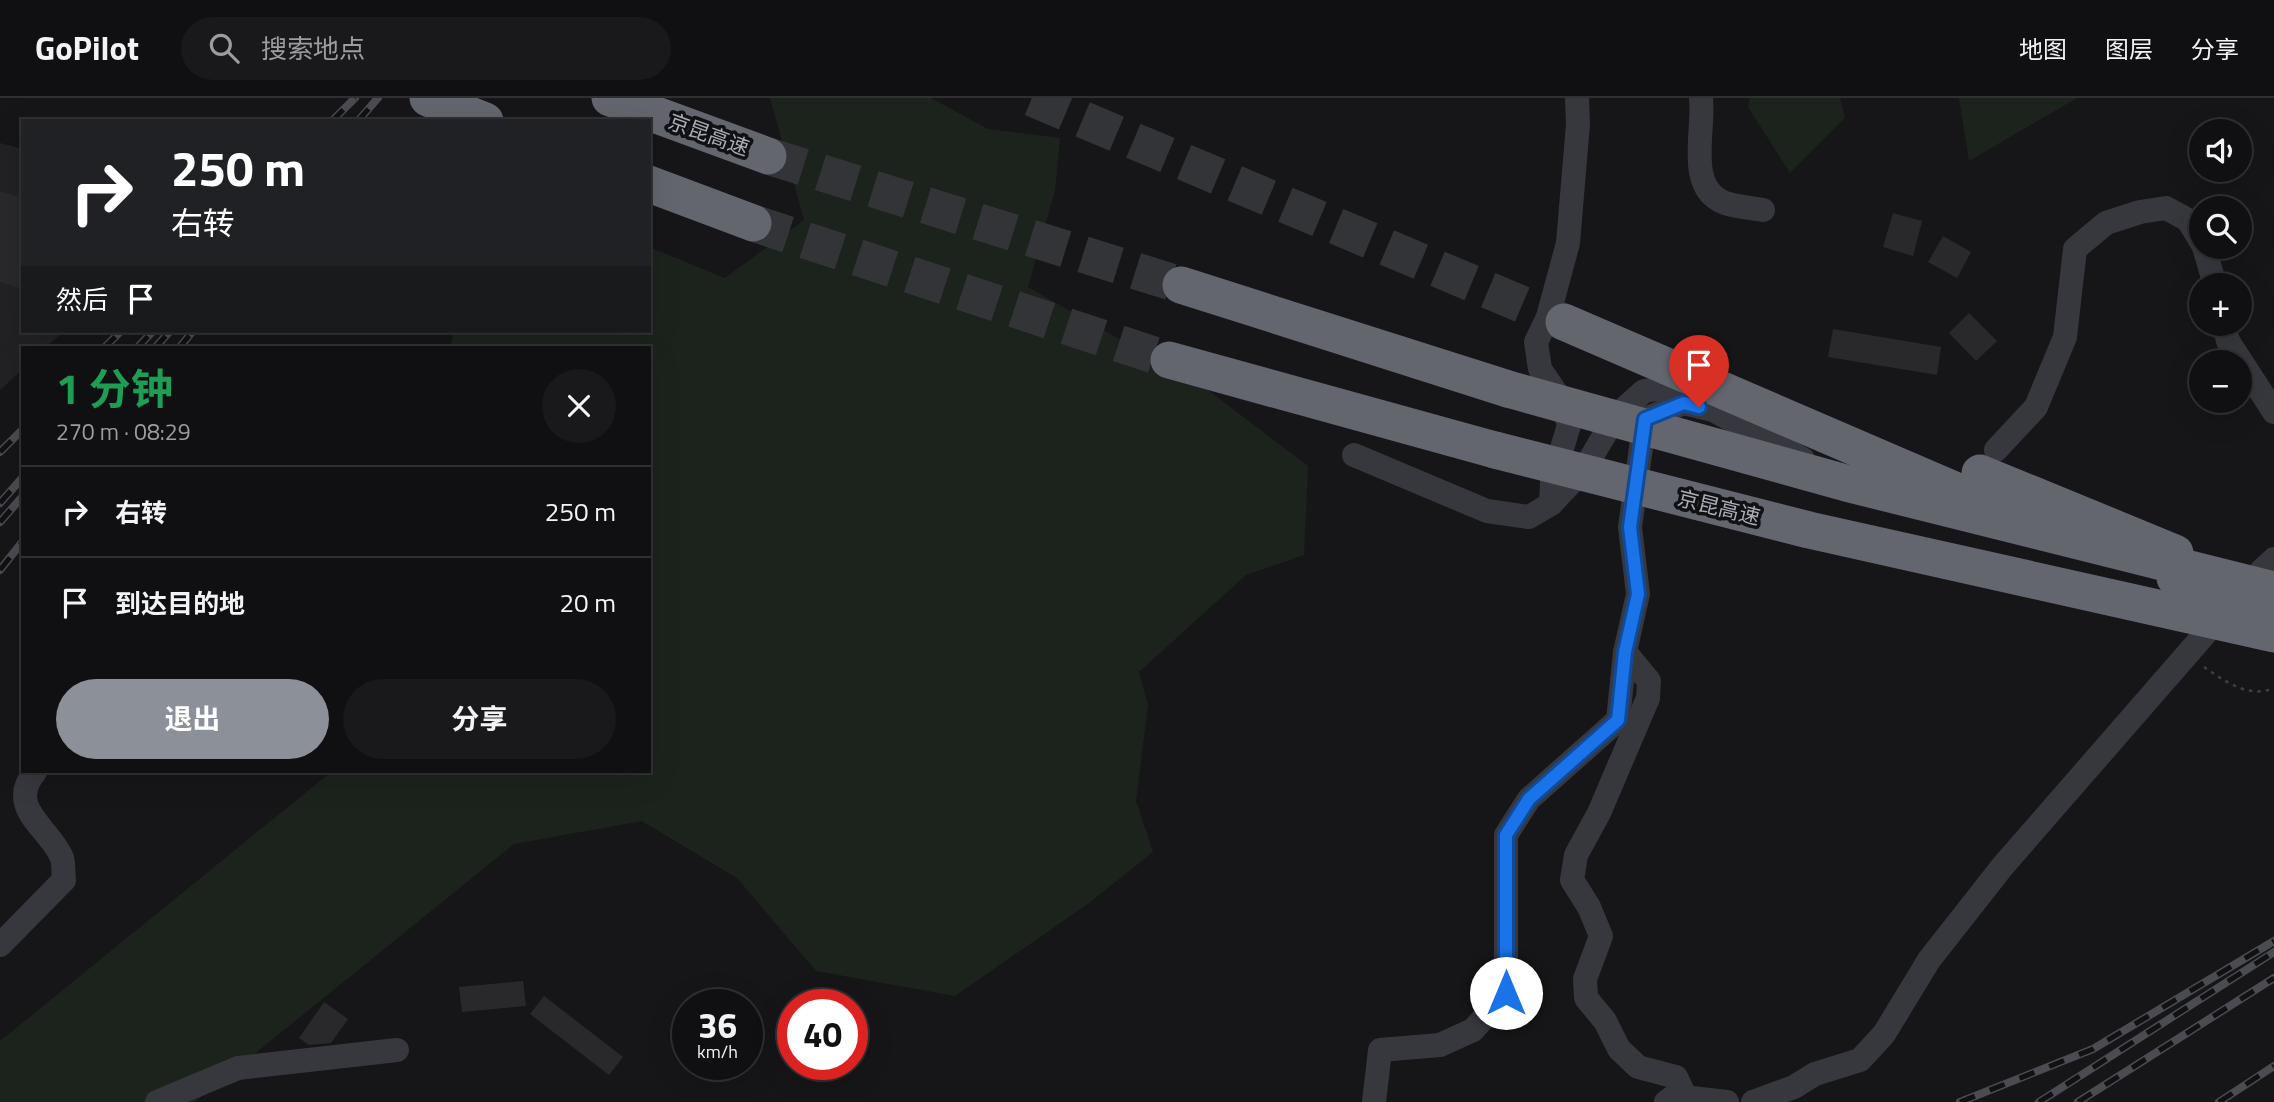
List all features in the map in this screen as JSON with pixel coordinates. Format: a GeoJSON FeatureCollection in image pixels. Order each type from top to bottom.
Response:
{"type":"FeatureCollection","features":[{"type":"Feature","properties":{"kind":"highway"},"geometry":{"type":"LineString","coordinates":[[428,98],[480,119]]}},
{"type":"Feature","properties":{"kind":"highway","name":"京昆高速"},"geometry":{"type":"LineString","coordinates":[[610,98],[768,156]]}},
{"type":"Feature","properties":{"kind":"highway"},"geometry":{"type":"LineString","coordinates":[[651,185],[753,223]]}},
{"type":"Feature","properties":{"kind":"highway"},"geometry":{"type":"LineString","coordinates":[[1181,285],[1508,389],[1846,483],[2271,578]]}},
{"type":"Feature","properties":{"kind":"highway"},"geometry":{"type":"LineString","coordinates":[[2271,578],[2043,501],[1569,311],[2020,518],[2241,603],[2274,625]]}},
{"type":"Feature","properties":{"kind":"highway","name":"京昆高速"},"geometry":{"type":"LineString","coordinates":[[1169,360],[1495,450],[1809,530],[2274,634]]}},
{"type":"Feature","properties":{"kind":"street"},"geometry":{"type":"LineString","coordinates":[[1551,504],[1552,482],[1569,425],[1561,400],[1540,369],[1536,342],[1548,317],[1567,243],[1578,124],[1577,98]]}},
{"type":"Feature","properties":{"kind":"street"},"geometry":{"type":"LineString","coordinates":[[1701,98],[1699,166],[1710,194],[1725,203],[1763,210]]}},
{"type":"Feature","properties":{"kind":"street"},"geometry":{"type":"LineString","coordinates":[[1996,450],[2036,407],[2065,337],[2075,249],[2106,222],[2140,212],[2166,208],[2189,222]]}},
{"type":"Feature","properties":{"kind":"street"},"geometry":{"type":"LineString","coordinates":[[2227,336],[2274,412]]}},
{"type":"Feature","properties":{"kind":"street"},"geometry":{"type":"LineString","coordinates":[[1354,455],[1487,511],[1529,517],[1551,504],[1585,468],[1615,417],[1644,391],[1671,387],[1684,403]]}},
{"type":"Feature","properties":{"kind":"street"},"geometry":{"type":"LineString","coordinates":[[1374,1102],[1380,1050],[1440,1045],[1473,1030],[1506,993],[1506,835],[1529,799],[1618,720],[1625,652],[1638,594],[1630,527],[1645,419],[1684,403],[1713,410],[1801,458],[1904,503],[1946,512],[1955,503]]}},
{"type":"Feature","properties":{"kind":"street"},"geometry":{"type":"LineString","coordinates":[[1753,1102],[1794,1087],[1815,1074],[1860,1060],[1884,1034],[1929,960],[2002,867],[2227,609]]}},
{"type":"Feature","properties":{"kind":"street"},"geometry":{"type":"LineString","coordinates":[[1625,652],[1649,681],[1648,698],[1599,813],[1576,855],[1572,880],[1589,906],[1601,936],[1586,979],[1586,998],[1605,1021],[1619,1049],[1638,1067],[1676,1077],[1676,1099],[1727,1102]]}},
{"type":"Feature","properties":{"kind":"street"},"geometry":{"type":"LineString","coordinates":[[0,946],[64,880],[62,858],[34,821],[25,801],[29,779],[34,773]]}},
{"type":"Feature","properties":{"kind":"street"},"geometry":{"type":"LineString","coordinates":[[157,1102],[238,1068],[397,1050]]}},
{"type":"Feature","properties":{"kind":"path"},"geometry":{"type":"LineString","coordinates":[[2185,655],[2237,688],[2265,692],[2274,688]]}},
{"type":"Feature","properties":{"kind":"shaded area"},"geometry":{"type":"Polygon","coordinates":[[[770,98],[931,98],[988,129],[1060,138],[1055,190],[1028,287],[1204,387],[1308,466],[1304,555],[1246,575],[1139,672],[1148,705],[1136,801],[1153,852],[1089,903],[955,996],[816,971],[737,878],[642,821],[514,844],[195,1102],[0,1102],[0,1041],[330,773],[651,773],[651,346],[450,346],[454,333],[651,333],[651,248],[725,278],[804,220],[770,98]]]}},
{"type":"Feature","properties":{"kind":"shaded area"},"geometry":{"type":"Polygon","coordinates":[[[1750,98],[1840,98],[1845,118],[1790,173],[1748,107],[1750,98]]]}},
{"type":"Feature","properties":{"kind":"shaded area"},"geometry":{"type":"Polygon","coordinates":[[[1959,98],[2077,98],[1969,161],[1959,98]]]}},
{"type":"Feature","properties":{"kind":"shaded area"},"geometry":{"type":"Polygon","coordinates":[[[0,143],[21,148],[21,333],[62,333],[47,346],[21,346],[21,371],[0,390],[0,143]]]}},
{"type":"Feature","properties":{"kind":"building"},"geometry":{"type":"Polygon","coordinates":[[[0,191],[21,197],[21,288],[0,282],[0,191]]]}},
{"type":"Feature","properties":{"kind":"building"},"geometry":{"type":"Polygon","coordinates":[[[1893,213],[1922,221],[1913,256],[1883,247],[1893,213]]]}},
{"type":"Feature","properties":{"kind":"building"},"geometry":{"type":"Polygon","coordinates":[[[1943,236],[1971,252],[1957,278],[1928,262],[1943,236]]]}},
{"type":"Feature","properties":{"kind":"building"},"geometry":{"type":"Polygon","coordinates":[[[1969,313],[1997,341],[1976,361],[1949,333],[1969,313]]]}},
{"type":"Feature","properties":{"kind":"building"},"geometry":{"type":"Polygon","coordinates":[[[1833,329],[1941,347],[1937,375],[1828,357],[1833,329]]]}},
{"type":"Feature","properties":{"kind":"building"},"geometry":{"type":"Polygon","coordinates":[[[523,981],[526,1006],[462,1012],[459,987],[523,981]]]}},
{"type":"Feature","properties":{"kind":"building"},"geometry":{"type":"Polygon","coordinates":[[[544,996],[623,1057],[609,1075],[530,1014],[544,996]]]}},
{"type":"Feature","properties":{"kind":"building"},"geometry":{"type":"Polygon","coordinates":[[[324,1002],[348,1019],[331,1043],[309,1045],[299,1038],[324,1002]]]}},
{"type":"Feature","properties":{"kind":"tunnel"},"geometry":{"type":"LineString","coordinates":[[1032,98],[1564,322]]}},
{"type":"Feature","properties":{"kind":"tunnel"},"geometry":{"type":"LineString","coordinates":[[768,156],[1181,285]]}},
{"type":"Feature","properties":{"kind":"tunnel"},"geometry":{"type":"LineString","coordinates":[[753,223],[1169,360]]}},
{"type":"Feature","properties":{"kind":"railway"},"geometry":{"type":"LineString","coordinates":[[334,119],[355,98]]}},
{"type":"Feature","properties":{"kind":"railway"},"geometry":{"type":"LineString","coordinates":[[360,119],[378,98]]}},
{"type":"Feature","properties":{"kind":"railway"},"geometry":{"type":"LineString","coordinates":[[106,346],[119,333]]}},
{"type":"Feature","properties":{"kind":"railway"},"geometry":{"type":"LineString","coordinates":[[139,346],[151,333]]}},
{"type":"Feature","properties":{"kind":"railway"},"geometry":{"type":"LineString","coordinates":[[157,346],[168,333]]}},
{"type":"Feature","properties":{"kind":"railway"},"geometry":{"type":"LineString","coordinates":[[181,346],[191,333]]}},
{"type":"Feature","properties":{"kind":"railway"},"geometry":{"type":"LineString","coordinates":[[0,452],[21,431]]}},
{"type":"Feature","properties":{"kind":"railway"},"geometry":{"type":"LineString","coordinates":[[0,503],[21,479]]}},
{"type":"Feature","properties":{"kind":"railway"},"geometry":{"type":"LineString","coordinates":[[0,522],[21,498]]}},
{"type":"Feature","properties":{"kind":"railway"},"geometry":{"type":"LineString","coordinates":[[0,570],[21,544]]}},
{"type":"Feature","properties":{"kind":"railway"},"geometry":{"type":"LineString","coordinates":[[1960,1102],[2093,1049],[2274,941]]}},
{"type":"Feature","properties":{"kind":"railway"},"geometry":{"type":"LineString","coordinates":[[2039,1102],[2274,952]]}},
{"type":"Feature","properties":{"kind":"railway"},"geometry":{"type":"LineString","coordinates":[[2078,1102],[2274,978]]}},
{"type":"Feature","properties":{"kind":"railway"},"geometry":{"type":"LineString","coordinates":[[2219,1102],[2274,1066]]}},
{"type":"Feature","properties":{"kind":"route"},"geometry":{"type":"LineString","coordinates":[[1506,993],[1506,835],[1529,799],[1618,720],[1625,652],[1638,594],[1630,527],[1645,419],[1684,403],[1699,407]]}}]}
